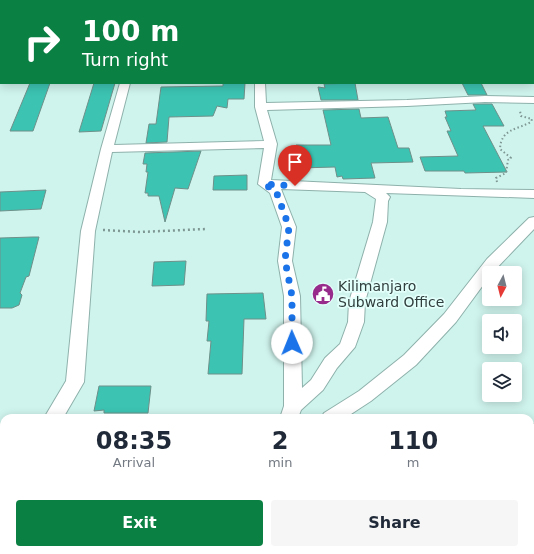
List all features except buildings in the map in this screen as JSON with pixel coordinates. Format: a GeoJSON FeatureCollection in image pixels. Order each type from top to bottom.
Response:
{"type":"FeatureCollection","features":[{"type":"Feature","properties":{"kind":"street"},"geometry":{"type":"LineString","coordinates":[[55,414],[75,382],[88,231],[107,149],[125,84]]}},
{"type":"Feature","properties":{"kind":"street"},"geometry":{"type":"LineString","coordinates":[[264,184],[271,144],[261,95],[293,104],[394,103],[485,99],[532,100]]}},
{"type":"Feature","properties":{"kind":"street"},"geometry":{"type":"LineString","coordinates":[[107,149],[271,144]]}},
{"type":"Feature","properties":{"kind":"street"},"geometry":{"type":"LineString","coordinates":[[264,184],[500,194],[534,194]]}},
{"type":"Feature","properties":{"kind":"street"},"geometry":{"type":"LineString","coordinates":[[264,184],[276,191],[289,227],[285,260],[292,296],[291,412]]}},
{"type":"Feature","properties":{"kind":"street"},"geometry":{"type":"LineString","coordinates":[[291,412],[317,385],[331,364],[347,347],[356,322],[358,302],[380,222],[381,201],[383,197],[366,189]]}},
{"type":"Feature","properties":{"kind":"street"},"geometry":{"type":"LineString","coordinates":[[336,414],[365,396],[410,360],[450,318],[492,263],[534,221]]}},
{"type":"Feature","properties":{"kind":"path"},"geometry":{"type":"LineString","coordinates":[[500,194],[496,178],[506,173],[508,160],[511,158],[500,149],[500,141],[507,131],[519,128],[531,122],[532,118],[521,116],[520,111],[521,107],[532,100]]}},
{"type":"Feature","properties":{"kind":"path"},"geometry":{"type":"LineString","coordinates":[[88,231],[111,230],[140,232],[206,229]]}},
{"type":"Feature","properties":{"kind":"place","name":"Kilimanjaro Subward Office"},"geometry":{"type":"Point","coordinates":[323,294]}},
{"type":"Feature","properties":{"kind":"route"},"geometry":{"type":"LineString","coordinates":[[292,343],[292,296],[285,260],[289,238],[289,227],[276,191],[264,184],[295,186]]}}]}
